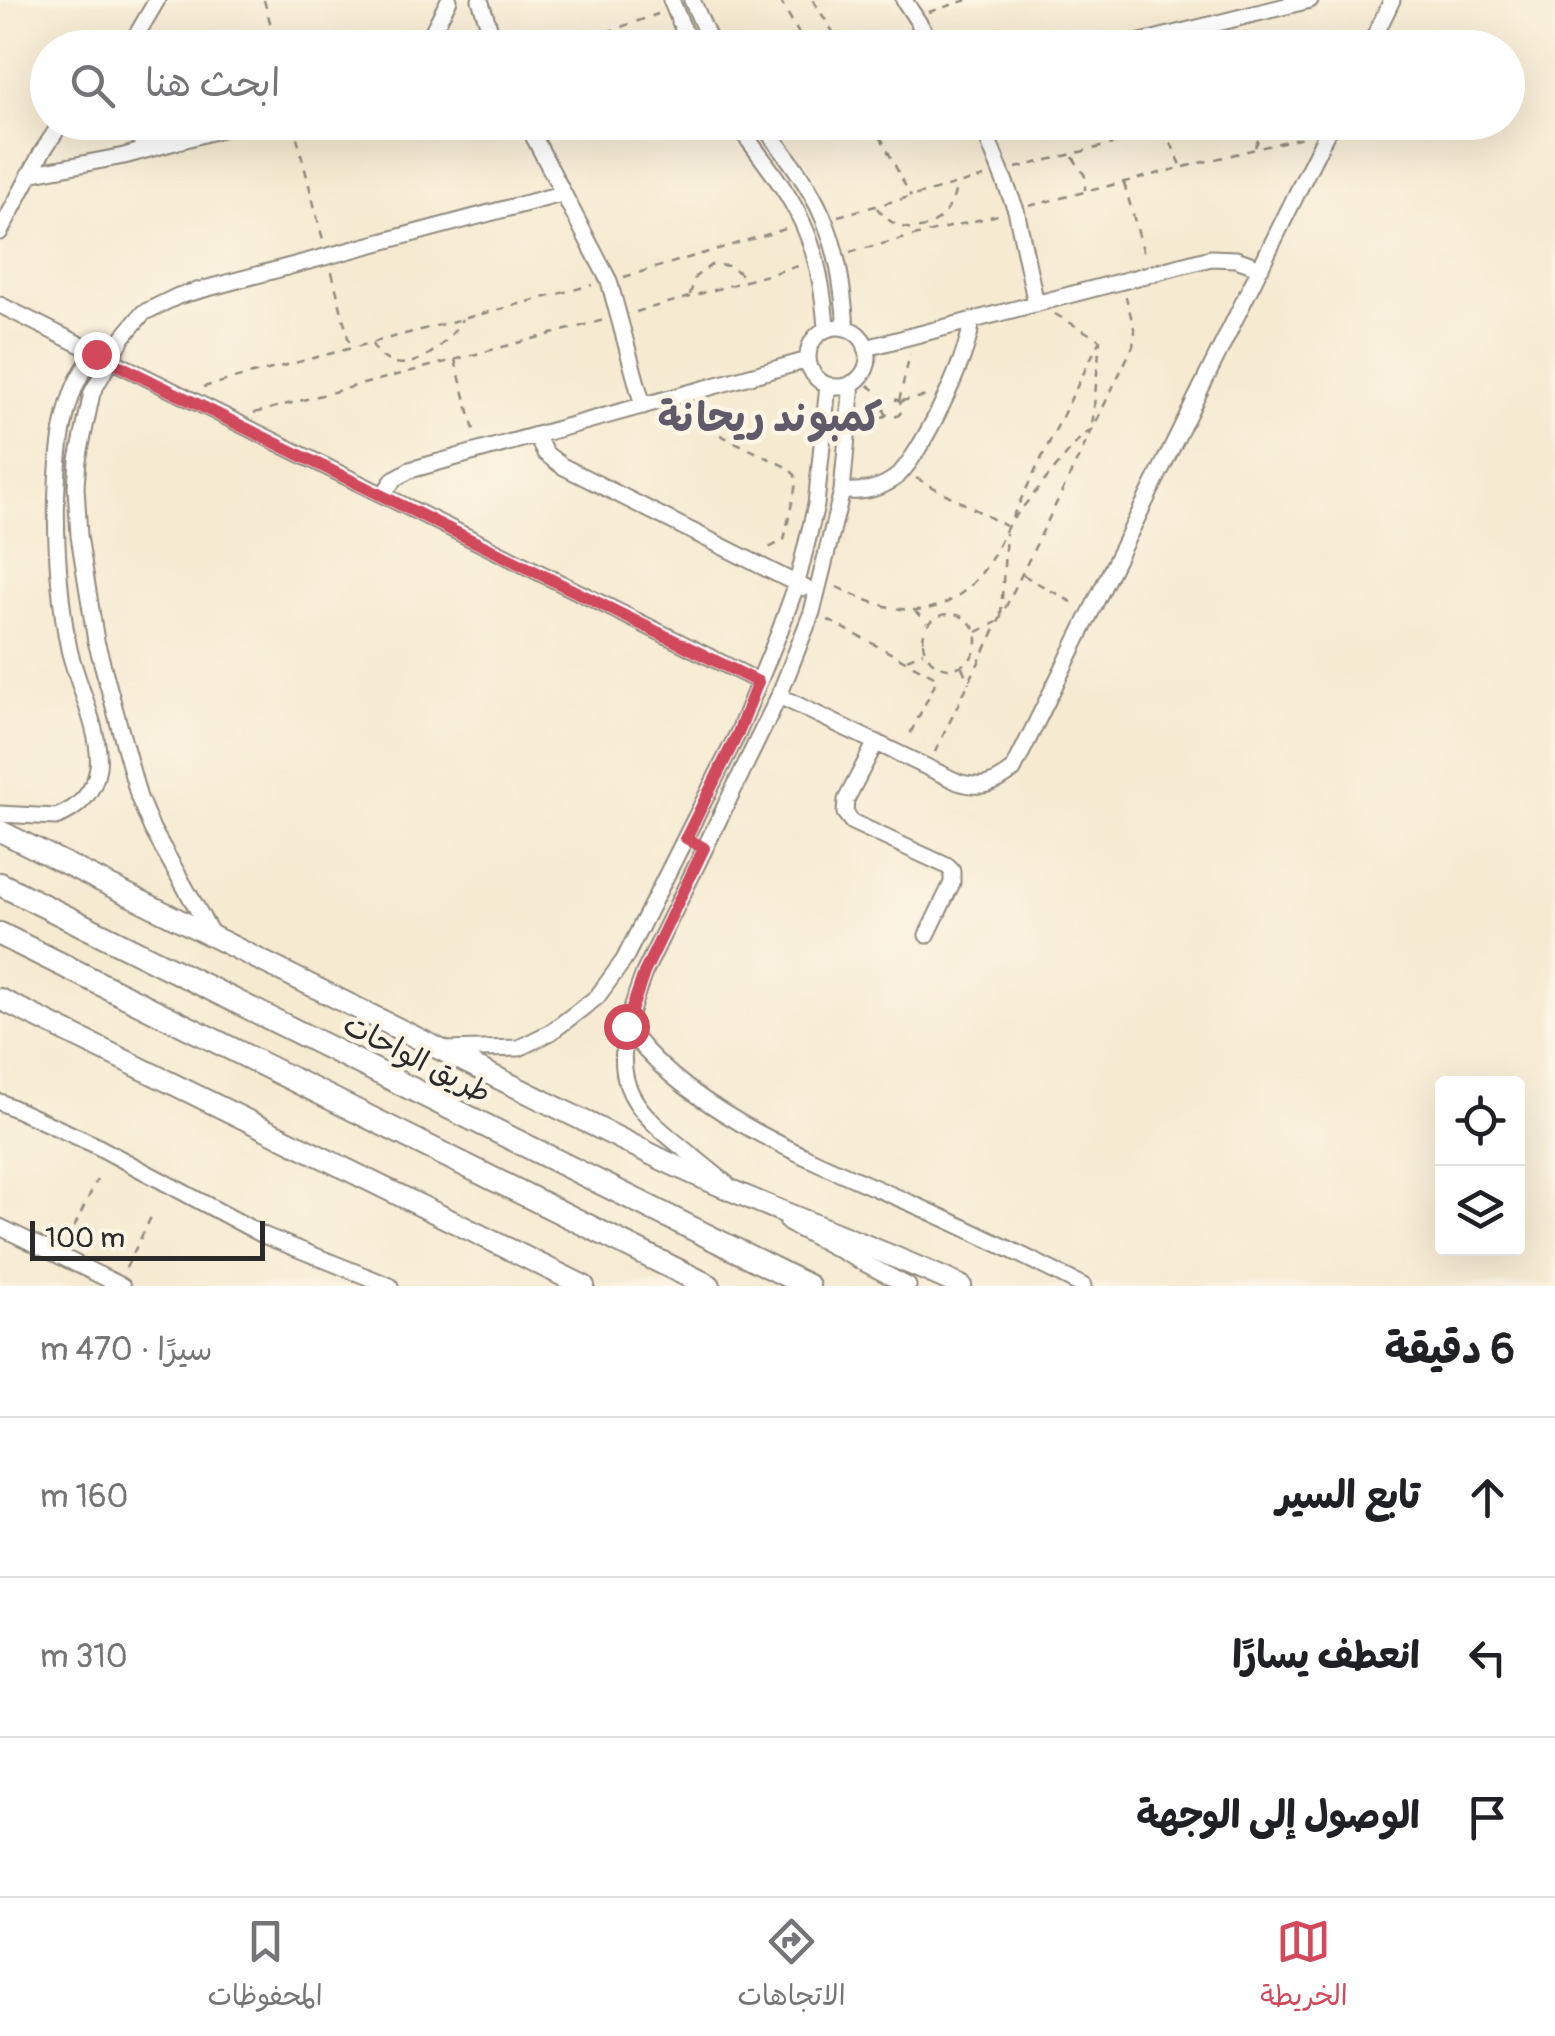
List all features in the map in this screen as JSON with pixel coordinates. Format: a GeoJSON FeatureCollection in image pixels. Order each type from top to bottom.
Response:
{"type":"FeatureCollection","features":[{"type":"Feature","properties":{"kind":"highway","name":"طريق الواحات"},"geometry":{"type":"LineString","coordinates":[[0,884],[808,1286]]}},
{"type":"Feature","properties":{"kind":"highway"},"geometry":{"type":"LineString","coordinates":[[0,934],[709,1286]]}},
{"type":"Feature","properties":{"kind":"main road"},"geometry":{"type":"LineString","coordinates":[[0,831],[742,1198],[827,1228],[961,1286]]}},
{"type":"Feature","properties":{"kind":"main road"},"geometry":{"type":"LineString","coordinates":[[0,999],[582,1284]]}},
{"type":"Feature","properties":{"kind":"street"},"geometry":{"type":"LineString","coordinates":[[140,30],[158,0]]}},
{"type":"Feature","properties":{"kind":"street"},"geometry":{"type":"LineString","coordinates":[[433,30],[449,0]]}},
{"type":"Feature","properties":{"kind":"street"},"geometry":{"type":"LineString","coordinates":[[480,0],[490,30]]}},
{"type":"Feature","properties":{"kind":"street"},"geometry":{"type":"LineString","coordinates":[[692,0],[705,30]]}},
{"type":"Feature","properties":{"kind":"street"},"geometry":{"type":"LineString","coordinates":[[904,0],[923,30]]}},
{"type":"Feature","properties":{"kind":"street"},"geometry":{"type":"LineString","coordinates":[[1189,30],[1310,0]]}},
{"type":"Feature","properties":{"kind":"street"},"geometry":{"type":"LineString","coordinates":[[1378,30],[1392,0]]}},
{"type":"Feature","properties":{"kind":"street"},"geometry":{"type":"LineString","coordinates":[[672,4],[683,30]]}},
{"type":"Feature","properties":{"kind":"street"},"geometry":{"type":"LineString","coordinates":[[0,232],[51,140]]}},
{"type":"Feature","properties":{"kind":"street"},"geometry":{"type":"LineString","coordinates":[[140,140],[148,150]]}},
{"type":"Feature","properties":{"kind":"street"},"geometry":{"type":"LineString","coordinates":[[29,174],[183,140]]}},
{"type":"Feature","properties":{"kind":"street"},"geometry":{"type":"LineString","coordinates":[[535,140],[609,281],[648,404]]}},
{"type":"Feature","properties":{"kind":"street"},"geometry":{"type":"LineString","coordinates":[[749,140],[786,188],[804,224],[818,260],[826,329]]}},
{"type":"Feature","properties":{"kind":"street"},"geometry":{"type":"LineString","coordinates":[[774,140],[805,181],[826,219],[837,256],[846,328]]}},
{"type":"Feature","properties":{"kind":"street"},"geometry":{"type":"LineString","coordinates":[[989,140],[1016,210],[1036,304]]}},
{"type":"Feature","properties":{"kind":"street"},"geometry":{"type":"LineString","coordinates":[[779,696],[972,787],[1002,780],[1013,770],[1324,140]]}},
{"type":"Feature","properties":{"kind":"street"},"geometry":{"type":"LineString","coordinates":[[0,814],[64,814],[90,791],[98,767],[96,741],[64,624],[57,555],[57,486],[74,387],[144,313],[178,296],[562,194]]}},
{"type":"Feature","properties":{"kind":"street"},"geometry":{"type":"LineString","coordinates":[[866,348],[1224,258],[1261,268]]}},
{"type":"Feature","properties":{"kind":"street"},"geometry":{"type":"LineString","coordinates":[[0,306],[758,682]]}},
{"type":"Feature","properties":{"kind":"street"},"geometry":{"type":"LineString","coordinates":[[842,490],[868,490],[902,472],[967,349],[971,322]]}},
{"type":"Feature","properties":{"kind":"street"},"geometry":{"type":"LineString","coordinates":[[855,380],[828,385],[814,376],[808,360],[810,345],[826,329],[846,328],[859,336],[866,348],[866,364],[855,380],[842,490],[820,588],[779,696],[644,973],[626,1026],[621,1066],[628,1090],[641,1110],[742,1198],[908,1286]]}},
{"type":"Feature","properties":{"kind":"street"},"geometry":{"type":"LineString","coordinates":[[104,357],[92,393],[76,487],[79,536],[96,641],[139,798],[212,936]]}},
{"type":"Feature","properties":{"kind":"street"},"geometry":{"type":"LineString","coordinates":[[383,496],[402,474],[808,360]]}},
{"type":"Feature","properties":{"kind":"street"},"geometry":{"type":"LineString","coordinates":[[444,1050],[519,1048],[550,1032],[597,998],[624,960],[738,733],[797,583],[822,465],[828,385]]}},
{"type":"Feature","properties":{"kind":"street"},"geometry":{"type":"LineString","coordinates":[[536,434],[553,461],[797,583],[820,588]]}},
{"type":"Feature","properties":{"kind":"street"},"geometry":{"type":"LineString","coordinates":[[57,486],[76,487]]}},
{"type":"Feature","properties":{"kind":"street"},"geometry":{"type":"LineString","coordinates":[[738,733],[757,742]]}},
{"type":"Feature","properties":{"kind":"street"},"geometry":{"type":"LineString","coordinates":[[876,742],[846,800],[845,812],[852,822],[952,871],[952,884],[927,935]]}},
{"type":"Feature","properties":{"kind":"street"},"geometry":{"type":"LineString","coordinates":[[686,838],[704,848]]}},
{"type":"Feature","properties":{"kind":"street"},"geometry":{"type":"LineString","coordinates":[[626,1026],[656,1061],[757,1132],[1083,1286]]}},
{"type":"Feature","properties":{"kind":"street"},"geometry":{"type":"LineString","coordinates":[[0,1102],[93,1144],[263,1235],[390,1286]]}},
{"type":"Feature","properties":{"kind":"street"},"geometry":{"type":"LineString","coordinates":[[0,1227],[120,1285]]}},
{"type":"Feature","properties":{"kind":"path"},"geometry":{"type":"LineString","coordinates":[[264,0],[273,30]]}},
{"type":"Feature","properties":{"kind":"path"},"geometry":{"type":"LineString","coordinates":[[780,0],[797,30]]}},
{"type":"Feature","properties":{"kind":"path"},"geometry":{"type":"LineString","coordinates":[[813,0],[831,30]]}},
{"type":"Feature","properties":{"kind":"path"},"geometry":{"type":"LineString","coordinates":[[914,16],[967,0]]}},
{"type":"Feature","properties":{"kind":"path"},"geometry":{"type":"LineString","coordinates":[[606,30],[672,4]]}},
{"type":"Feature","properties":{"kind":"path"},"geometry":{"type":"LineString","coordinates":[[298,140],[351,348]]}},
{"type":"Feature","properties":{"kind":"path"},"geometry":{"type":"LineString","coordinates":[[882,140],[911,197]]}},
{"type":"Feature","properties":{"kind":"path"},"geometry":{"type":"LineString","coordinates":[[826,219],[1132,140]]}},
{"type":"Feature","properties":{"kind":"path"},"geometry":{"type":"LineString","coordinates":[[1164,140],[1176,150],[1181,167]]}},
{"type":"Feature","properties":{"kind":"path"},"geometry":{"type":"LineString","coordinates":[[1254,148],[1258,140]]}},
{"type":"Feature","properties":{"kind":"path"},"geometry":{"type":"LineString","coordinates":[[837,256],[1283,140]]}},
{"type":"Feature","properties":{"kind":"path"},"geometry":{"type":"LineString","coordinates":[[1071,155],[1086,176],[1084,191]]}},
{"type":"Feature","properties":{"kind":"path"},"geometry":{"type":"LineString","coordinates":[[1123,182],[1150,274]]}},
{"type":"Feature","properties":{"kind":"path"},"geometry":{"type":"LineString","coordinates":[[876,207],[895,225],[929,226],[949,210],[956,184]]}},
{"type":"Feature","properties":{"kind":"path"},"geometry":{"type":"LineString","coordinates":[[177,394],[609,281],[804,224]]}},
{"type":"Feature","properties":{"kind":"path"},"geometry":{"type":"LineString","coordinates":[[929,226],[931,233]]}},
{"type":"Feature","properties":{"kind":"path"},"geometry":{"type":"LineString","coordinates":[[708,252],[711,264]]}},
{"type":"Feature","properties":{"kind":"path"},"geometry":{"type":"LineString","coordinates":[[230,420],[818,260]]}},
{"type":"Feature","properties":{"kind":"path"},"geometry":{"type":"LineString","coordinates":[[690,297],[694,277],[711,264],[732,266],[747,281]]}},
{"type":"Feature","properties":{"kind":"path"},"geometry":{"type":"LineString","coordinates":[[927,767],[1134,341],[1122,281]]}},
{"type":"Feature","properties":{"kind":"path"},"geometry":{"type":"LineString","coordinates":[[1036,304],[1100,340]]}},
{"type":"Feature","properties":{"kind":"path"},"geometry":{"type":"LineString","coordinates":[[372,342],[383,358],[411,362],[448,342],[462,319]]}},
{"type":"Feature","properties":{"kind":"path"},"geometry":{"type":"LineString","coordinates":[[850,420],[870,422],[901,413],[899,402],[914,336]]}},
{"type":"Feature","properties":{"kind":"path"},"geometry":{"type":"LineString","coordinates":[[1092,430],[1100,340]]}},
{"type":"Feature","properties":{"kind":"path"},"geometry":{"type":"LineString","coordinates":[[820,588],[894,610],[944,603],[965,590],[983,572],[1008,526],[1100,340]]}},
{"type":"Feature","properties":{"kind":"path"},"geometry":{"type":"LineString","coordinates":[[455,358],[479,450]]}},
{"type":"Feature","properties":{"kind":"path"},"geometry":{"type":"LineString","coordinates":[[411,362],[413,370]]}},
{"type":"Feature","properties":{"kind":"path"},"geometry":{"type":"LineString","coordinates":[[855,380],[889,400],[899,402],[916,396],[942,400]]}},
{"type":"Feature","properties":{"kind":"path"},"geometry":{"type":"LineString","coordinates":[[887,415],[884,409],[889,400]]}},
{"type":"Feature","properties":{"kind":"path"},"geometry":{"type":"LineString","coordinates":[[648,404],[792,470],[796,484],[784,540],[774,548],[746,556]]}},
{"type":"Feature","properties":{"kind":"path"},"geometry":{"type":"LineString","coordinates":[[1000,618],[1008,526],[1081,437],[1092,430]]}},
{"type":"Feature","properties":{"kind":"path"},"geometry":{"type":"LineString","coordinates":[[902,472],[1008,526]]}},
{"type":"Feature","properties":{"kind":"path"},"geometry":{"type":"LineString","coordinates":[[1022,575],[1091,612]]}},
{"type":"Feature","properties":{"kind":"path"},"geometry":{"type":"LineString","coordinates":[[914,610],[928,624]]}},
{"type":"Feature","properties":{"kind":"path"},"geometry":{"type":"LineString","coordinates":[[812,612],[933,674],[936,682],[900,754]]}},
{"type":"Feature","properties":{"kind":"path"},"geometry":{"type":"LineString","coordinates":[[954,614],[968,620],[976,633],[973,655],[962,666],[936,665],[924,652],[922,642],[928,624],[940,616],[954,614]]}},
{"type":"Feature","properties":{"kind":"path"},"geometry":{"type":"LineString","coordinates":[[976,633],[1000,618]]}},
{"type":"Feature","properties":{"kind":"path"},"geometry":{"type":"LineString","coordinates":[[905,660],[924,652]]}},
{"type":"Feature","properties":{"kind":"path"},"geometry":{"type":"LineString","coordinates":[[962,666],[969,683]]}},
{"type":"Feature","properties":{"kind":"path"},"geometry":{"type":"LineString","coordinates":[[60,1256],[97,1180]]}},
{"type":"Feature","properties":{"kind":"path"},"geometry":{"type":"LineString","coordinates":[[120,1285],[154,1211]]}},
{"type":"Feature","properties":{"kind":"district","name":"كمبوند ريحانة"},"geometry":{"type":"Point","coordinates":[770,418]}},
{"type":"Feature","properties":{"kind":"route"},"geometry":{"type":"LineString","coordinates":[[96,354],[758,682],[738,733],[686,838],[704,848],[644,973],[626,1026]]}}]}
